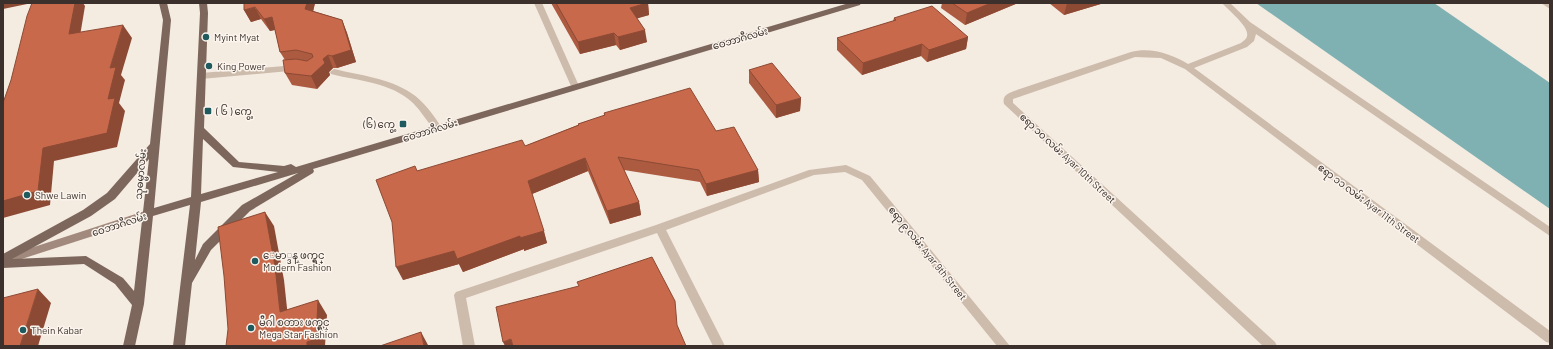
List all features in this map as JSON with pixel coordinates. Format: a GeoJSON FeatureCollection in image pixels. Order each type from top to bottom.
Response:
{"type":"FeatureCollection","features":[{"type":"Feature","properties":{"kind":"main road","name":"သုဓမ္မာလမ်း"},"geometry":{"type":"LineString","coordinates":[[129,346],[138,304],[148,214],[167,20],[163,3]]}},
{"type":"Feature","properties":{"kind":"main road"},"geometry":{"type":"LineString","coordinates":[[179,346],[196,200],[204,13],[203,3]]}},
{"type":"Feature","properties":{"kind":"main road","name":"ဝေဘာဂီလမ်း"},"geometry":{"type":"LineString","coordinates":[[148,214],[857,3]]}},
{"type":"Feature","properties":{"kind":"main road"},"geometry":{"type":"LineString","coordinates":[[199,129],[236,166],[284,169],[323,162]]}},
{"type":"Feature","properties":{"kind":"main road"},"geometry":{"type":"LineString","coordinates":[[3,261],[87,213],[111,196],[154,146]]}},
{"type":"Feature","properties":{"kind":"main road"},"geometry":{"type":"LineString","coordinates":[[186,285],[207,246],[246,208],[323,162]]}},
{"type":"Feature","properties":{"kind":"main road"},"geometry":{"type":"LineString","coordinates":[[3,261],[86,260],[119,281],[138,304]]}},
{"type":"Feature","properties":{"kind":"street"},"geometry":{"type":"LineString","coordinates":[[538,3],[575,86]]}},
{"type":"Feature","properties":{"kind":"street"},"geometry":{"type":"LineString","coordinates":[[1226,3],[1247,24],[1550,232]]}},
{"type":"Feature","properties":{"kind":"street"},"geometry":{"type":"LineString","coordinates":[[1545,3],[1550,6]]}},
{"type":"Feature","properties":{"kind":"street"},"geometry":{"type":"LineString","coordinates":[[1188,67],[1244,45],[1251,39],[1252,34],[1247,24]]}},
{"type":"Feature","properties":{"kind":"street","name":"ဧရာ ၁၀ လမ်း Ayar 10th Street"},"geometry":{"type":"LineString","coordinates":[[1188,67],[1161,54],[1134,54],[1012,95],[1008,100],[1009,104],[1271,346]]}},
{"type":"Feature","properties":{"kind":"street","name":"ဧရာ ၁၁ လမ်း Ayar 11th Street"},"geometry":{"type":"LineString","coordinates":[[1188,67],[1550,338]]}},
{"type":"Feature","properties":{"kind":"street"},"geometry":{"type":"LineString","coordinates":[[201,76],[308,68]]}},
{"type":"Feature","properties":{"kind":"street"},"geometry":{"type":"LineString","coordinates":[[334,72],[382,82],[415,99],[437,128]]}},
{"type":"Feature","properties":{"kind":"street","name":"ဧရာ ၉ လမ်း Ayar 9th Street"},"geometry":{"type":"LineString","coordinates":[[660,228],[813,172],[846,168],[866,178],[1004,346]]}},
{"type":"Feature","properties":{"kind":"street","name":"ဝေဘာဂီလမ်း"},"geometry":{"type":"LineString","coordinates":[[3,261],[148,214]]}},
{"type":"Feature","properties":{"kind":"street"},"geometry":{"type":"LineString","coordinates":[[469,346],[460,295],[660,228],[719,346]]}},
{"type":"Feature","properties":{"kind":"water"},"geometry":{"type":"Polygon","coordinates":[[[1256,3],[1434,3],[1550,83],[1550,209],[1256,3]]]}},
{"type":"Feature","properties":{"kind":"building"},"geometry":{"type":"Polygon","coordinates":[[[32,3],[75,3],[69,34],[123,25],[110,68],[116,67],[108,99],[115,98],[107,133],[43,148],[38,191],[3,201],[3,103],[11,80],[27,16],[32,3]]]}},
{"type":"Feature","properties":{"kind":"building"},"geometry":{"type":"Polygon","coordinates":[[[244,3],[307,3],[305,9],[342,20],[351,50],[332,56],[328,55],[323,59],[325,63],[311,76],[285,73],[283,60],[296,59],[307,61],[313,57],[312,54],[296,50],[280,52],[272,17],[264,19],[255,7],[244,10],[244,3]]]}},
{"type":"Feature","properties":{"kind":"building"},"geometry":{"type":"Polygon","coordinates":[[[556,3],[647,3],[630,8],[645,30],[618,37],[614,33],[578,42],[556,3]]]}},
{"type":"Feature","properties":{"kind":"building"},"geometry":{"type":"Polygon","coordinates":[[[952,3],[991,3],[967,13],[952,3]]]}},
{"type":"Feature","properties":{"kind":"building"},"geometry":{"type":"Polygon","coordinates":[[[932,6],[968,37],[929,50],[922,44],[863,63],[837,38],[896,20],[894,18],[932,6]]]}},
{"type":"Feature","properties":{"kind":"building"},"geometry":{"type":"Polygon","coordinates":[[[772,63],[801,98],[776,105],[749,70],[772,63]]]}},
{"type":"Feature","properties":{"kind":"building"},"geometry":{"type":"Polygon","coordinates":[[[690,88],[716,131],[734,127],[758,170],[706,184],[699,170],[618,157],[639,202],[607,211],[585,158],[528,181],[544,231],[520,238],[520,236],[457,259],[454,251],[396,267],[392,222],[376,180],[415,166],[417,171],[522,140],[525,146],[579,125],[578,124],[605,115],[604,113],[690,88]]]}},
{"type":"Feature","properties":{"kind":"building"},"geometry":{"type":"Polygon","coordinates":[[[265,212],[275,266],[280,312],[318,300],[316,339],[307,342],[307,346],[226,346],[228,329],[218,227],[265,212]]]}},
{"type":"Feature","properties":{"kind":"building"},"geometry":{"type":"Polygon","coordinates":[[[652,257],[675,301],[677,325],[686,346],[513,346],[511,339],[503,342],[496,307],[579,286],[577,282],[652,257]]]}},
{"type":"Feature","properties":{"kind":"building"},"geometry":{"type":"Polygon","coordinates":[[[38,289],[20,346],[3,346],[3,298],[38,289]]]}},
{"type":"Feature","properties":{"kind":"building"},"geometry":{"type":"Polygon","coordinates":[[[421,332],[424,346],[380,346],[421,332]]]}},
{"type":"Feature","properties":{"kind":"place","name":"Myint Myat"},"geometry":{"type":"Point","coordinates":[206,37]}},
{"type":"Feature","properties":{"kind":"place","name":"King Power"},"geometry":{"type":"Point","coordinates":[209,66]}},
{"type":"Feature","properties":{"kind":"place","name":"( ၆ ) ကွေ့"},"geometry":{"type":"Point","coordinates":[208,111]}},
{"type":"Feature","properties":{"kind":"place","name":"(၆) ကွေ့"},"geometry":{"type":"Point","coordinates":[403,124]}},
{"type":"Feature","properties":{"kind":"place","name":"Shwe Lawin"},"geometry":{"type":"Point","coordinates":[27,195]}},
{"type":"Feature","properties":{"kind":"place","name":"ေမာ္ဒန္ ဖက္ရွင္ Modern Fashion"},"geometry":{"type":"Point","coordinates":[255,261]}},
{"type":"Feature","properties":{"kind":"place","name":"မီဂါ စတား ဖက္ရွင္ Mega Star Fashion"},"geometry":{"type":"Point","coordinates":[251,328]}},
{"type":"Feature","properties":{"kind":"place","name":"Thein Kabar"},"geometry":{"type":"Point","coordinates":[23,330]}}]}
